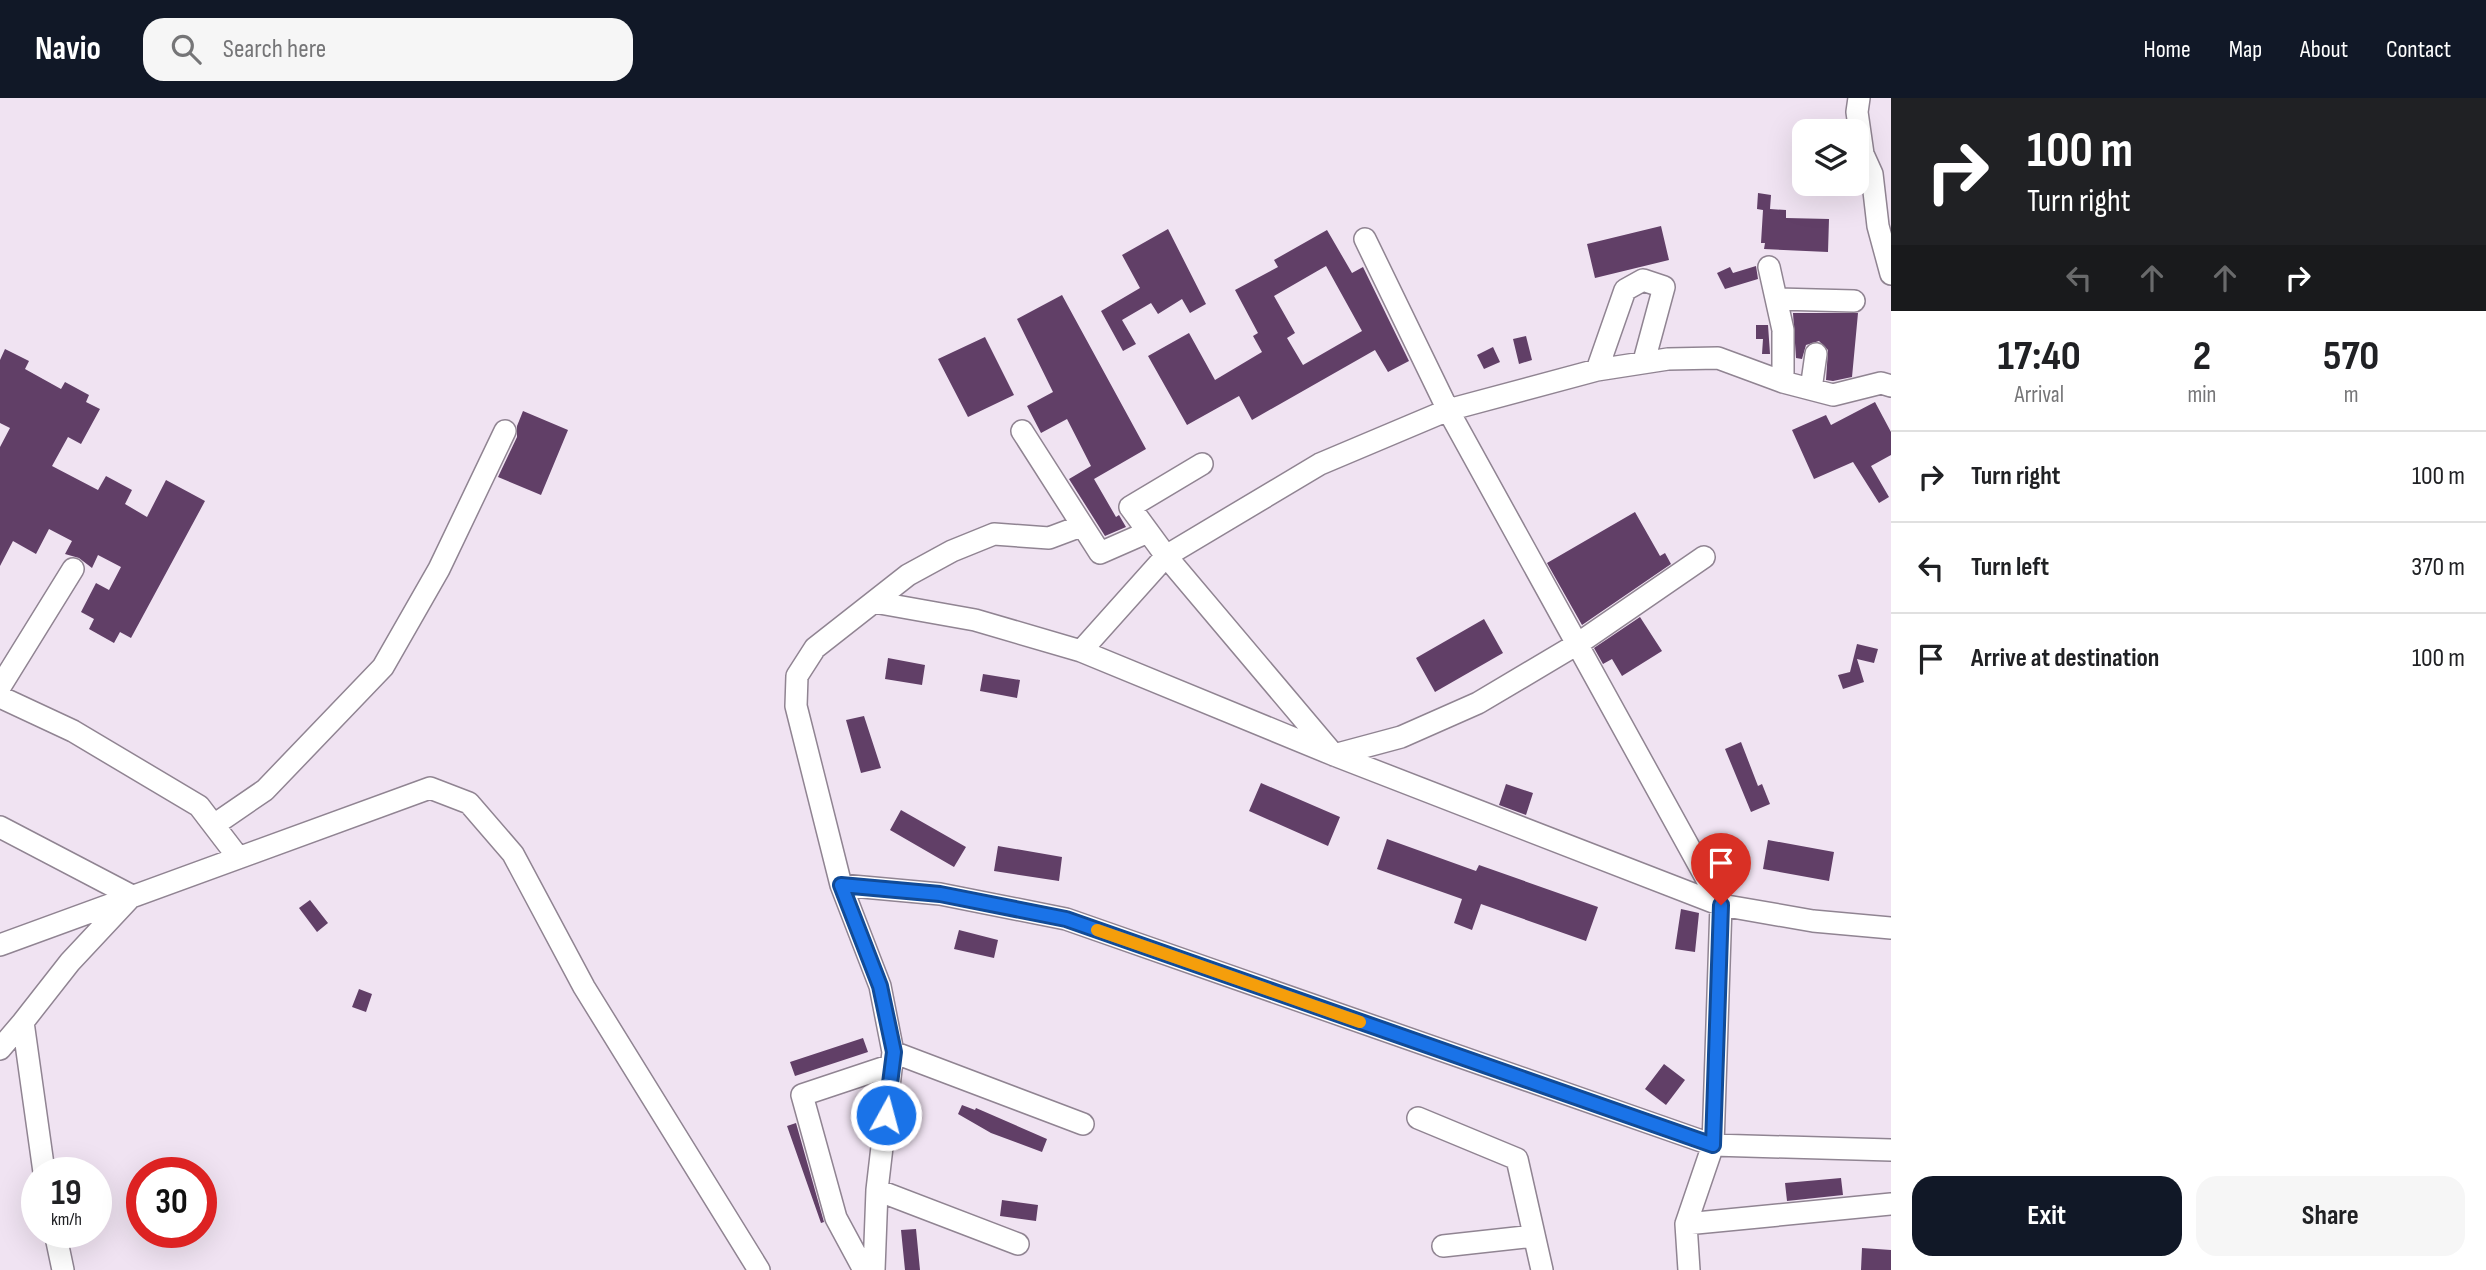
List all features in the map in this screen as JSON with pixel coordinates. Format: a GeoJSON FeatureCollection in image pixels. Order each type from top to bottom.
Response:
{"type":"FeatureCollection","features":[{"type":"Feature","properties":{"kind":"street"},"geometry":{"type":"LineString","coordinates":[[1859,98],[1857,112],[1863,153],[1872,174],[1878,226],[1891,274]]}},
{"type":"Feature","properties":{"kind":"street"},"geometry":{"type":"LineString","coordinates":[[1365,240],[1448,410],[1579,643],[1721,905],[1713,1145],[1686,1224],[1684,1269]]}},
{"type":"Feature","properties":{"kind":"street"},"geometry":{"type":"LineString","coordinates":[[1769,267],[1783,330],[1783,382]]}},
{"type":"Feature","properties":{"kind":"street"},"geometry":{"type":"LineString","coordinates":[[1597,370],[1625,290],[1643,280],[1664,286],[1644,361]]}},
{"type":"Feature","properties":{"kind":"street"},"geometry":{"type":"LineString","coordinates":[[1777,299],[1854,300]]}},
{"type":"Feature","properties":{"kind":"street"},"geometry":{"type":"LineString","coordinates":[[1811,389],[1816,354]]}},
{"type":"Feature","properties":{"kind":"street"},"geometry":{"type":"LineString","coordinates":[[1081,651],[1166,556],[1320,464],[1448,410],[1597,370],[1644,361],[1718,358],[1783,382],[1833,395],[1881,383],[1891,386]]}},
{"type":"Feature","properties":{"kind":"street"},"geometry":{"type":"LineString","coordinates":[[214,825],[265,790],[383,667],[439,569],[505,431]]}},
{"type":"Feature","properties":{"kind":"street"},"geometry":{"type":"LineString","coordinates":[[1022,431],[1100,553],[1148,532]]}},
{"type":"Feature","properties":{"kind":"street"},"geometry":{"type":"LineString","coordinates":[[1202,464],[1130,507],[1166,556],[1334,755]]}},
{"type":"Feature","properties":{"kind":"street"},"geometry":{"type":"LineString","coordinates":[[874,1270],[877,1190],[893,1059],[880,986],[841,885],[796,706],[797,676],[815,648],[908,575],[952,551],[995,534],[1049,538],[1081,526]]}},
{"type":"Feature","properties":{"kind":"street"},"geometry":{"type":"LineString","coordinates":[[1334,755],[1401,737],[1478,703],[1579,643],[1704,557]]}},
{"type":"Feature","properties":{"kind":"street"},"geometry":{"type":"LineString","coordinates":[[0,687],[8,655],[73,569]]}},
{"type":"Feature","properties":{"kind":"street"},"geometry":{"type":"LineString","coordinates":[[874,602],[975,620],[1081,651],[1334,755],[1721,905],[1813,921],[1891,928]]}},
{"type":"Feature","properties":{"kind":"street"},"geometry":{"type":"LineString","coordinates":[[0,697],[73,731],[199,806],[238,857]]}},
{"type":"Feature","properties":{"kind":"street"},"geometry":{"type":"LineString","coordinates":[[0,945],[430,788],[469,803],[513,854],[584,987],[759,1270]]}},
{"type":"Feature","properties":{"kind":"street"},"geometry":{"type":"LineString","coordinates":[[0,827],[132,896]]}},
{"type":"Feature","properties":{"kind":"street"},"geometry":{"type":"LineString","coordinates":[[841,885],[940,894],[1066,919],[1713,1145],[1891,1150]]}},
{"type":"Feature","properties":{"kind":"street"},"geometry":{"type":"LineString","coordinates":[[0,1049],[70,962],[132,896]]}},
{"type":"Feature","properties":{"kind":"street"},"geometry":{"type":"LineString","coordinates":[[23,1022],[42,1157]]}},
{"type":"Feature","properties":{"kind":"street"},"geometry":{"type":"LineString","coordinates":[[864,1270],[836,1218],[802,1095],[893,1059],[1083,1124]]}},
{"type":"Feature","properties":{"kind":"street"},"geometry":{"type":"LineString","coordinates":[[1418,1118],[1517,1159],[1542,1270]]}},
{"type":"Feature","properties":{"kind":"street"},"geometry":{"type":"LineString","coordinates":[[877,1190],[1018,1244]]}},
{"type":"Feature","properties":{"kind":"street"},"geometry":{"type":"LineString","coordinates":[[1686,1224],[1891,1204]]}},
{"type":"Feature","properties":{"kind":"street"},"geometry":{"type":"LineString","coordinates":[[1443,1246],[1534,1236]]}},
{"type":"Feature","properties":{"kind":"street"},"geometry":{"type":"LineString","coordinates":[[58,1248],[63,1270]]}},
{"type":"Feature","properties":{"kind":"building"},"geometry":{"type":"Polygon","coordinates":[[[1758,193],[1771,195],[1770,209],[1786,210],[1786,218],[1829,219],[1828,252],[1764,249],[1765,243],[1761,243],[1763,210],[1757,209],[1758,193]]]}},
{"type":"Feature","properties":{"kind":"building"},"geometry":{"type":"Polygon","coordinates":[[[1661,226],[1669,260],[1595,278],[1587,244],[1661,226]]]}},
{"type":"Feature","properties":{"kind":"building"},"geometry":{"type":"Polygon","coordinates":[[[1168,229],[1206,304],[1190,313],[1182,299],[1158,314],[1151,303],[1122,320],[1136,344],[1123,351],[1101,311],[1140,288],[1122,255],[1168,229]]]}},
{"type":"Feature","properties":{"kind":"building"},"geometry":{"type":"Polygon","coordinates":[[[1327,230],[1352,273],[1363,267],[1409,361],[1388,372],[1375,350],[1252,420],[1239,396],[1187,425],[1148,356],[1189,333],[1215,380],[1262,352],[1253,336],[1258,333],[1235,290],[1278,267],[1274,260],[1327,230]],[[1326,266],[1274,296],[1295,333],[1287,338],[1303,365],[1362,331],[1326,266]]]}},
{"type":"Feature","properties":{"kind":"building"},"geometry":{"type":"Polygon","coordinates":[[[1756,266],[1758,279],[1725,289],[1717,273],[1730,267],[1733,273],[1756,266]]]}},
{"type":"Feature","properties":{"kind":"building"},"geometry":{"type":"Polygon","coordinates":[[[1062,295],[1146,449],[1094,479],[1116,517],[1119,515],[1126,527],[1105,536],[1069,479],[1091,466],[1067,419],[1041,433],[1027,406],[1053,392],[1017,319],[1062,295]]]}},
{"type":"Feature","properties":{"kind":"building"},"geometry":{"type":"Polygon","coordinates":[[[1793,313],[1858,313],[1852,377],[1826,380],[1828,350],[1819,341],[1806,345],[1802,359],[1796,358],[1793,313]]]}},
{"type":"Feature","properties":{"kind":"building"},"geometry":{"type":"Polygon","coordinates":[[[1756,325],[1768,325],[1770,354],[1762,354],[1763,339],[1756,339],[1756,325]]]}},
{"type":"Feature","properties":{"kind":"building"},"geometry":{"type":"Polygon","coordinates":[[[1526,336],[1532,360],[1519,364],[1513,339],[1526,336]]]}},
{"type":"Feature","properties":{"kind":"building"},"geometry":{"type":"Polygon","coordinates":[[[985,337],[1014,395],[968,417],[938,359],[985,337]]]}},
{"type":"Feature","properties":{"kind":"building"},"geometry":{"type":"Polygon","coordinates":[[[1493,347],[1500,362],[1484,369],[1477,355],[1493,347]]]}},
{"type":"Feature","properties":{"kind":"building"},"geometry":{"type":"Polygon","coordinates":[[[5,349],[29,361],[25,369],[61,389],[65,382],[89,395],[86,402],[100,409],[81,444],[68,437],[52,466],[98,490],[106,476],[132,490],[125,504],[147,517],[166,480],[205,501],[131,638],[120,632],[114,643],[89,629],[94,619],[81,612],[96,583],[109,590],[121,567],[98,555],[92,568],[79,558],[65,554],[72,541],[49,529],[36,554],[13,541],[0,566],[0,447],[10,428],[0,423],[0,360],[5,349]]]}},
{"type":"Feature","properties":{"kind":"building"},"geometry":{"type":"Polygon","coordinates":[[[1875,402],[1891,432],[1891,455],[1871,466],[1889,497],[1879,503],[1853,462],[1814,479],[1792,430],[1826,415],[1831,425],[1875,402]]]}},
{"type":"Feature","properties":{"kind":"building"},"geometry":{"type":"Polygon","coordinates":[[[523,411],[568,430],[541,495],[498,477],[517,437],[517,426],[523,411]]]}},
{"type":"Feature","properties":{"kind":"building"},"geometry":{"type":"Polygon","coordinates":[[[1635,512],[1660,556],[1665,553],[1671,564],[1582,625],[1547,563],[1635,512]]]}},
{"type":"Feature","properties":{"kind":"building"},"geometry":{"type":"Polygon","coordinates":[[[1640,617],[1662,651],[1622,676],[1612,659],[1603,664],[1594,648],[1640,617]]]}},
{"type":"Feature","properties":{"kind":"building"},"geometry":{"type":"Polygon","coordinates":[[[1484,619],[1503,653],[1435,692],[1416,658],[1484,619]]]}},
{"type":"Feature","properties":{"kind":"building"},"geometry":{"type":"Polygon","coordinates":[[[1857,644],[1878,649],[1874,663],[1857,659],[1864,682],[1843,689],[1838,675],[1850,672],[1857,644]]]}},
{"type":"Feature","properties":{"kind":"building"},"geometry":{"type":"Polygon","coordinates":[[[888,658],[925,665],[922,685],[885,679],[888,658]]]}},
{"type":"Feature","properties":{"kind":"building"},"geometry":{"type":"Polygon","coordinates":[[[983,674],[1020,680],[1017,698],[980,691],[983,674]]]}},
{"type":"Feature","properties":{"kind":"building"},"geometry":{"type":"Polygon","coordinates":[[[864,716],[881,768],[861,773],[846,720],[864,716]]]}},
{"type":"Feature","properties":{"kind":"building"},"geometry":{"type":"Polygon","coordinates":[[[1741,742],[1758,786],[1762,784],[1770,804],[1751,812],[1725,749],[1741,742]]]}},
{"type":"Feature","properties":{"kind":"building"},"geometry":{"type":"Polygon","coordinates":[[[1261,783],[1340,817],[1328,846],[1249,811],[1261,783]]]}},
{"type":"Feature","properties":{"kind":"building"},"geometry":{"type":"Polygon","coordinates":[[[1506,784],[1533,793],[1526,815],[1499,805],[1506,784]]]}},
{"type":"Feature","properties":{"kind":"building"},"geometry":{"type":"Polygon","coordinates":[[[901,810],[966,847],[954,867],[890,830],[901,810]]]}},
{"type":"Feature","properties":{"kind":"building"},"geometry":{"type":"Polygon","coordinates":[[[1387,839],[1476,871],[1479,865],[1598,907],[1586,941],[1481,904],[1472,930],[1454,923],[1462,899],[1377,869],[1387,839]]]}},
{"type":"Feature","properties":{"kind":"building"},"geometry":{"type":"Polygon","coordinates":[[[1768,840],[1834,852],[1829,881],[1763,869],[1768,840]]]}},
{"type":"Feature","properties":{"kind":"building"},"geometry":{"type":"Polygon","coordinates":[[[998,846],[1062,857],[1059,881],[994,871],[998,846]]]}},
{"type":"Feature","properties":{"kind":"building"},"geometry":{"type":"Polygon","coordinates":[[[310,900],[328,923],[317,932],[299,908],[310,900]]]}},
{"type":"Feature","properties":{"kind":"building"},"geometry":{"type":"Polygon","coordinates":[[[1681,909],[1699,913],[1695,952],[1675,949],[1681,909]]]}},
{"type":"Feature","properties":{"kind":"building"},"geometry":{"type":"Polygon","coordinates":[[[959,930],[998,940],[994,958],[954,949],[959,930]]]}},
{"type":"Feature","properties":{"kind":"building"},"geometry":{"type":"Polygon","coordinates":[[[359,989],[372,994],[366,1012],[352,1007],[359,989]]]}},
{"type":"Feature","properties":{"kind":"building"},"geometry":{"type":"Polygon","coordinates":[[[863,1038],[868,1052],[795,1076],[790,1062],[863,1038]]]}},
{"type":"Feature","properties":{"kind":"building"},"geometry":{"type":"Polygon","coordinates":[[[1664,1064],[1685,1080],[1666,1105],[1645,1089],[1664,1064]]]}},
{"type":"Feature","properties":{"kind":"building"},"geometry":{"type":"Polygon","coordinates":[[[962,1105],[975,1110],[976,1108],[1047,1139],[1042,1152],[991,1133],[958,1114],[962,1105]]]}},
{"type":"Feature","properties":{"kind":"building"},"geometry":{"type":"Polygon","coordinates":[[[796,1123],[824,1222],[821,1223],[787,1126],[796,1123]]]}},
{"type":"Feature","properties":{"kind":"building"},"geometry":{"type":"Polygon","coordinates":[[[1841,1178],[1843,1195],[1787,1201],[1785,1183],[1841,1178]]]}},
{"type":"Feature","properties":{"kind":"building"},"geometry":{"type":"Polygon","coordinates":[[[1002,1200],[1038,1205],[1036,1221],[1000,1216],[1002,1200]]]}},
{"type":"Feature","properties":{"kind":"building"},"geometry":{"type":"Polygon","coordinates":[[[916,1229],[920,1270],[905,1270],[901,1230],[916,1229]]]}},
{"type":"Feature","properties":{"kind":"building"},"geometry":{"type":"Polygon","coordinates":[[[1862,1248],[1891,1250],[1891,1270],[1861,1270],[1862,1248]]]}},
{"type":"Feature","properties":{"kind":"slow traffic"},"geometry":{"type":"LineString","coordinates":[[1097,930],[1360,1022]]}},
{"type":"Feature","properties":{"kind":"route"},"geometry":{"type":"LineString","coordinates":[[886,1115],[894,1052],[880,986],[841,885],[940,894],[1066,919],[1713,1145],[1721,905]]}}]}
